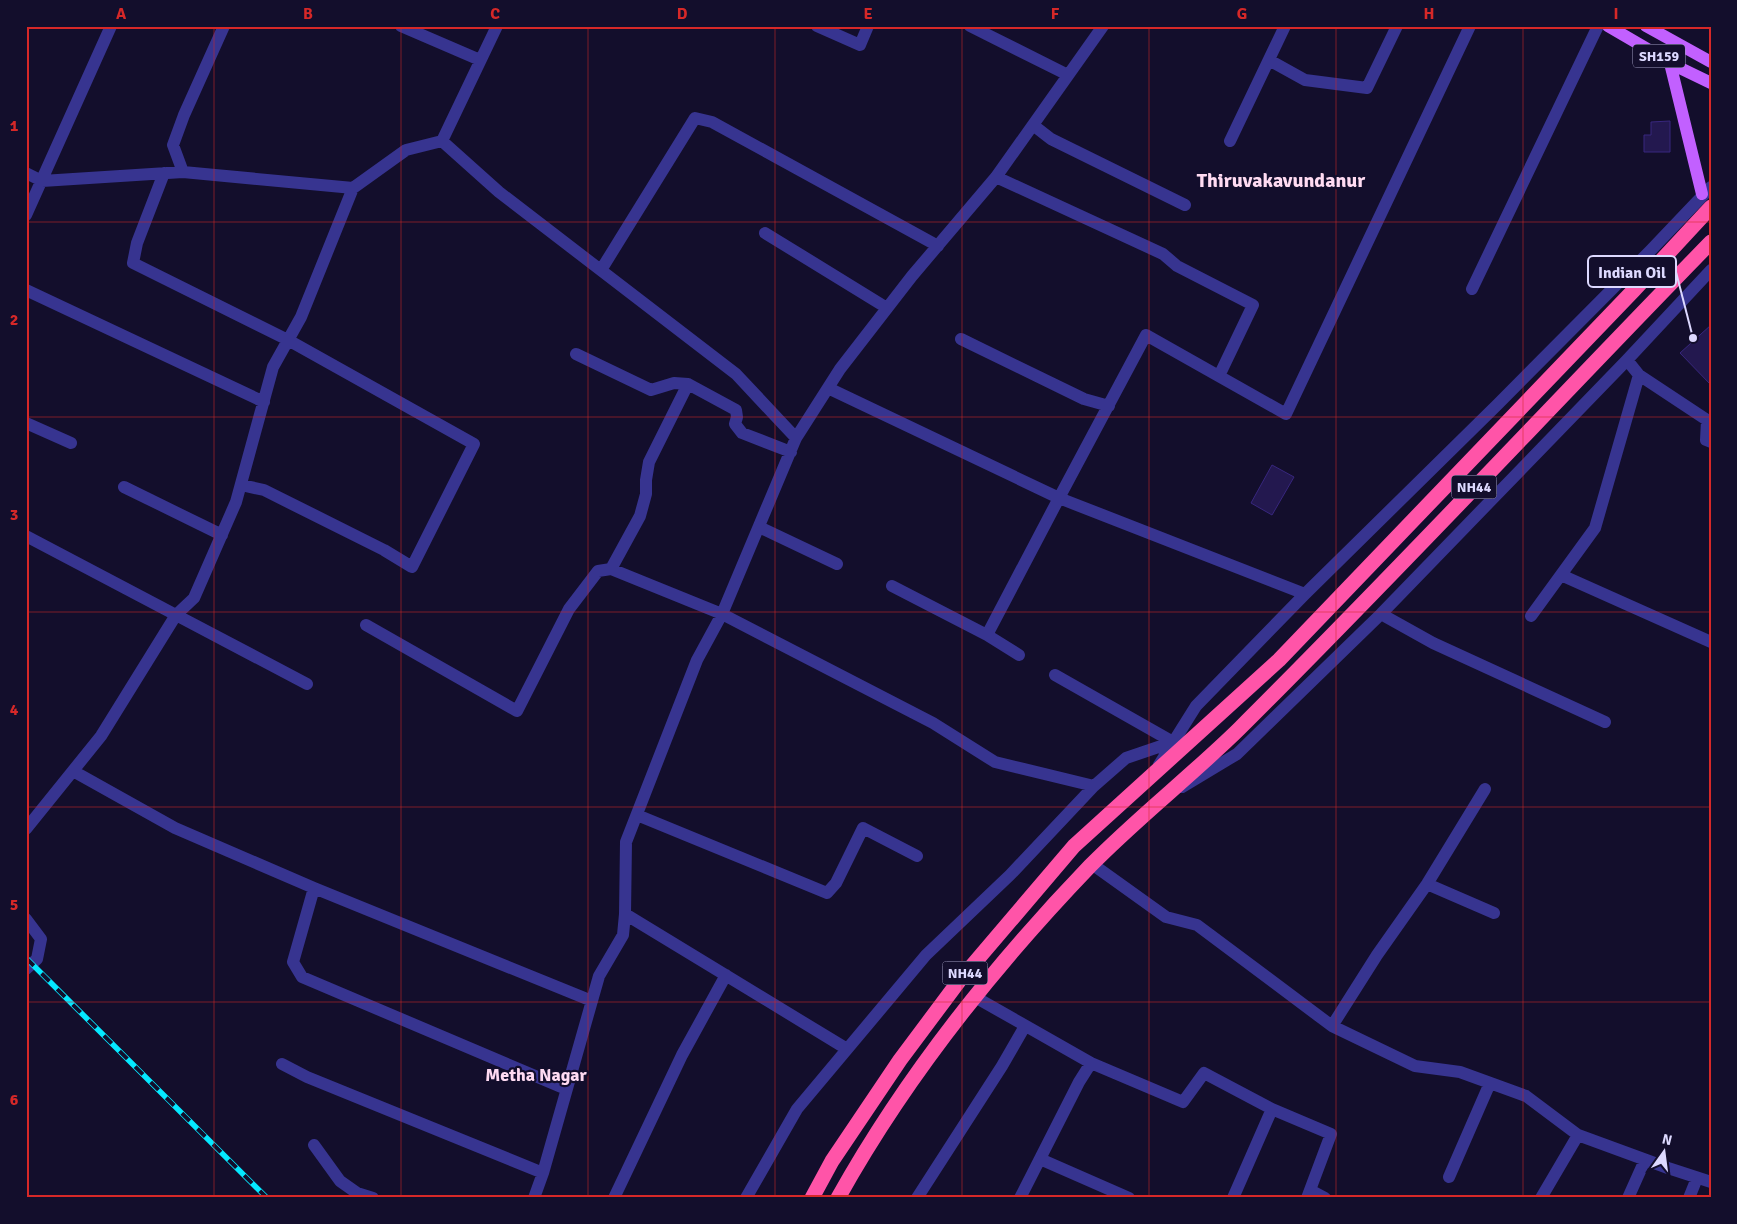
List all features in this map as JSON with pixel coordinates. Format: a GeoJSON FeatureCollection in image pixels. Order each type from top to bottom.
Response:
{"type":"FeatureCollection","features":[{"type":"Feature","properties":{"kind":"highway","name":"NH44"},"geometry":{"type":"LineString","coordinates":[[812,1198],[832,1161],[900,1060],[959,980],[1074,846],[1279,660],[1333,606],[1634,290],[1708,196]]}},
{"type":"Feature","properties":{"kind":"highway","name":"NH44"},"geometry":{"type":"LineString","coordinates":[[838,1198],[853,1171],[903,1094],[948,1031],[1020,943],[1092,864],[1237,731],[1711,242]]}},
{"type":"Feature","properties":{"kind":"main road","name":"SH159"},"geometry":{"type":"LineString","coordinates":[[1608,26],[1711,83]]}},
{"type":"Feature","properties":{"kind":"main road"},"geometry":{"type":"LineString","coordinates":[[1646,26],[1711,62]]}},
{"type":"Feature","properties":{"kind":"main road"},"geometry":{"type":"LineString","coordinates":[[1670,62],[1708,196]]}},
{"type":"Feature","properties":{"kind":"street"},"geometry":{"type":"LineString","coordinates":[[26,215],[111,26]]}},
{"type":"Feature","properties":{"kind":"street"},"geometry":{"type":"LineString","coordinates":[[183,172],[173,145],[184,115],[224,26]]}},
{"type":"Feature","properties":{"kind":"street"},"geometry":{"type":"LineString","coordinates":[[401,26],[480,60]]}},
{"type":"Feature","properties":{"kind":"street"},"geometry":{"type":"LineString","coordinates":[[442,141],[497,26]]}},
{"type":"Feature","properties":{"kind":"street"},"geometry":{"type":"LineString","coordinates":[[817,26],[860,45],[868,26]]}},
{"type":"Feature","properties":{"kind":"street"},"geometry":{"type":"LineString","coordinates":[[970,26],[1068,75]]}},
{"type":"Feature","properties":{"kind":"street"},"geometry":{"type":"LineString","coordinates":[[534,1198],[599,976],[622,935],[625,914],[626,842],[698,660],[722,614],[796,438],[840,369],[887,308],[996,177],[1103,26]]}},
{"type":"Feature","properties":{"kind":"street"},"geometry":{"type":"LineString","coordinates":[[1230,141],[1285,26]]}},
{"type":"Feature","properties":{"kind":"street"},"geometry":{"type":"LineString","coordinates":[[1269,60],[1305,80],[1367,88],[1398,26]]}},
{"type":"Feature","properties":{"kind":"street"},"geometry":{"type":"LineString","coordinates":[[987,635],[1146,335],[1286,414],[1470,26]]}},
{"type":"Feature","properties":{"kind":"street"},"geometry":{"type":"LineString","coordinates":[[1472,289],[1598,26]]}},
{"type":"Feature","properties":{"kind":"street"},"geometry":{"type":"LineString","coordinates":[[600,270],[695,118],[712,122],[938,246]]}},
{"type":"Feature","properties":{"kind":"street"},"geometry":{"type":"LineString","coordinates":[[1033,125],[1051,139],[1185,205]]}},
{"type":"Feature","properties":{"kind":"street"},"geometry":{"type":"LineString","coordinates":[[26,829],[101,736],[176,615],[194,598],[236,502],[273,368],[301,317],[353,188],[406,150],[442,141]]}},
{"type":"Feature","properties":{"kind":"street"},"geometry":{"type":"LineString","coordinates":[[442,141],[499,192],[736,374],[796,438]]}},
{"type":"Feature","properties":{"kind":"street"},"geometry":{"type":"LineString","coordinates":[[26,173],[42,181],[183,172],[353,188]]}},
{"type":"Feature","properties":{"kind":"street"},"geometry":{"type":"LineString","coordinates":[[164,173],[137,243],[133,263],[288,340],[474,444],[412,567],[384,550],[264,490],[241,485]]}},
{"type":"Feature","properties":{"kind":"street"},"geometry":{"type":"LineString","coordinates":[[996,177],[1163,254],[1177,266],[1253,305],[1218,376]]}},
{"type":"Feature","properties":{"kind":"street"},"geometry":{"type":"LineString","coordinates":[[1152,776],[1196,706],[1305,594],[1651,250],[1708,196]]}},
{"type":"Feature","properties":{"kind":"street"},"geometry":{"type":"LineString","coordinates":[[765,233],[887,308]]}},
{"type":"Feature","properties":{"kind":"street"},"geometry":{"type":"LineString","coordinates":[[1164,798],[1237,754],[1381,614],[1627,360],[1711,270]]}},
{"type":"Feature","properties":{"kind":"street"},"geometry":{"type":"LineString","coordinates":[[26,290],[264,402]]}},
{"type":"Feature","properties":{"kind":"street"},"geometry":{"type":"LineString","coordinates":[[961,339],[1084,399],[1109,406]]}},
{"type":"Feature","properties":{"kind":"street"},"geometry":{"type":"LineString","coordinates":[[576,354],[651,390],[674,383],[688,384],[736,410],[738,417],[735,424],[742,433],[791,452]]}},
{"type":"Feature","properties":{"kind":"street"},"geometry":{"type":"LineString","coordinates":[[1627,360],[1639,375],[1707,420],[1706,440],[1711,442]]}},
{"type":"Feature","properties":{"kind":"street"},"geometry":{"type":"LineString","coordinates":[[1531,616],[1595,528],[1639,375]]}},
{"type":"Feature","properties":{"kind":"street"},"geometry":{"type":"LineString","coordinates":[[611,568],[640,516],[646,494],[648,462],[688,384]]}},
{"type":"Feature","properties":{"kind":"street"},"geometry":{"type":"LineString","coordinates":[[828,388],[1059,498],[1305,594]]}},
{"type":"Feature","properties":{"kind":"street"},"geometry":{"type":"LineString","coordinates":[[26,423],[71,442]]}},
{"type":"Feature","properties":{"kind":"street"},"geometry":{"type":"LineString","coordinates":[[124,487],[222,535]]}},
{"type":"Feature","properties":{"kind":"street"},"geometry":{"type":"LineString","coordinates":[[759,527],[837,564]]}},
{"type":"Feature","properties":{"kind":"street"},"geometry":{"type":"LineString","coordinates":[[26,536],[307,684]]}},
{"type":"Feature","properties":{"kind":"street"},"geometry":{"type":"LineString","coordinates":[[366,625],[517,711],[569,609],[598,571],[611,568],[722,614],[933,723],[995,762],[1094,786]]}},
{"type":"Feature","properties":{"kind":"street"},"geometry":{"type":"LineString","coordinates":[[1561,575],[1711,642]]}},
{"type":"Feature","properties":{"kind":"street"},"geometry":{"type":"LineString","coordinates":[[892,586],[987,635],[1019,655]]}},
{"type":"Feature","properties":{"kind":"street"},"geometry":{"type":"LineString","coordinates":[[1381,614],[1433,642],[1605,722]]}},
{"type":"Feature","properties":{"kind":"street"},"geometry":{"type":"LineString","coordinates":[[1056,675],[1173,742]]}},
{"type":"Feature","properties":{"kind":"street"},"geometry":{"type":"LineString","coordinates":[[746,1198],[797,1109],[926,955],[1010,875],[1094,786],[1126,758],[1173,742]]}},
{"type":"Feature","properties":{"kind":"street"},"geometry":{"type":"LineString","coordinates":[[73,771],[175,828],[314,888],[592,1001]]}},
{"type":"Feature","properties":{"kind":"street"},"geometry":{"type":"LineString","coordinates":[[1332,1026],[1377,955],[1427,884],[1485,789]]}},
{"type":"Feature","properties":{"kind":"street"},"geometry":{"type":"LineString","coordinates":[[637,815],[827,893],[836,883],[863,828],[917,856]]}},
{"type":"Feature","properties":{"kind":"street"},"geometry":{"type":"LineString","coordinates":[[1092,864],[1166,917],[1197,925],[1332,1026],[1415,1066],[1460,1072],[1526,1096],[1578,1135],[1644,1160],[1711,1182]]}},
{"type":"Feature","properties":{"kind":"street"},"geometry":{"type":"LineString","coordinates":[[1427,884],[1494,913]]}},
{"type":"Feature","properties":{"kind":"street"},"geometry":{"type":"LineString","coordinates":[[314,888],[293,962],[302,977],[566,1089]]}},
{"type":"Feature","properties":{"kind":"street"},"geometry":{"type":"LineString","coordinates":[[625,914],[847,1049]]}},
{"type":"Feature","properties":{"kind":"street"},"geometry":{"type":"LineString","coordinates":[[26,919],[41,939],[37,959],[26,969]]}},
{"type":"Feature","properties":{"kind":"street"},"geometry":{"type":"LineString","coordinates":[[614,1198],[682,1055],[726,974]]}},
{"type":"Feature","properties":{"kind":"street"},"geometry":{"type":"LineString","coordinates":[[975,997],[1091,1064],[1183,1102],[1204,1073],[1272,1108],[1331,1134],[1309,1194],[1325,1198]]}},
{"type":"Feature","properties":{"kind":"street"},"geometry":{"type":"LineString","coordinates":[[917,1198],[1002,1066],[1025,1026]]}},
{"type":"Feature","properties":{"kind":"street"},"geometry":{"type":"LineString","coordinates":[[282,1064],[316,1080],[543,1172]]}},
{"type":"Feature","properties":{"kind":"street"},"geometry":{"type":"LineString","coordinates":[[1020,1198],[1079,1082],[1091,1064]]}},
{"type":"Feature","properties":{"kind":"street"},"geometry":{"type":"LineString","coordinates":[[1449,1177],[1490,1083]]}},
{"type":"Feature","properties":{"kind":"street"},"geometry":{"type":"LineString","coordinates":[[1233,1198],[1272,1108]]}},
{"type":"Feature","properties":{"kind":"street"},"geometry":{"type":"LineString","coordinates":[[1541,1198],[1578,1135]]}},
{"type":"Feature","properties":{"kind":"street"},"geometry":{"type":"LineString","coordinates":[[314,1145],[340,1181],[357,1193],[373,1198]]}},
{"type":"Feature","properties":{"kind":"street"},"geometry":{"type":"LineString","coordinates":[[1040,1159],[1130,1198]]}},
{"type":"Feature","properties":{"kind":"street"},"geometry":{"type":"LineString","coordinates":[[1628,1198],[1644,1160]]}},
{"type":"Feature","properties":{"kind":"street"},"geometry":{"type":"LineString","coordinates":[[1689,1198],[1697,1178]]}},
{"type":"Feature","properties":{"kind":"building"},"geometry":{"type":"Polygon","coordinates":[[[1670,121],[1670,152],[1644,152],[1644,135],[1651,135],[1651,122],[1670,121]]]}},
{"type":"Feature","properties":{"kind":"building"},"geometry":{"type":"Polygon","coordinates":[[[1711,325],[1711,385],[1680,353],[1711,325]]]}},
{"type":"Feature","properties":{"kind":"building"},"geometry":{"type":"Polygon","coordinates":[[[1272,465],[1294,477],[1272,515],[1251,503],[1272,465]]]}},
{"type":"Feature","properties":{"kind":"railway"},"geometry":{"type":"LineString","coordinates":[[26,958],[267,1198]]}},
{"type":"Feature","properties":{"kind":"place","name":"Indian Oil"},"geometry":{"type":"Point","coordinates":[1693,338]}},
{"type":"Feature","properties":{"kind":"district","name":"Thiruvakavundanur"},"geometry":{"type":"Point","coordinates":[1281,180]}},
{"type":"Feature","properties":{"kind":"district","name":"Metha Nagar"},"geometry":{"type":"Point","coordinates":[536,1075]}}]}
